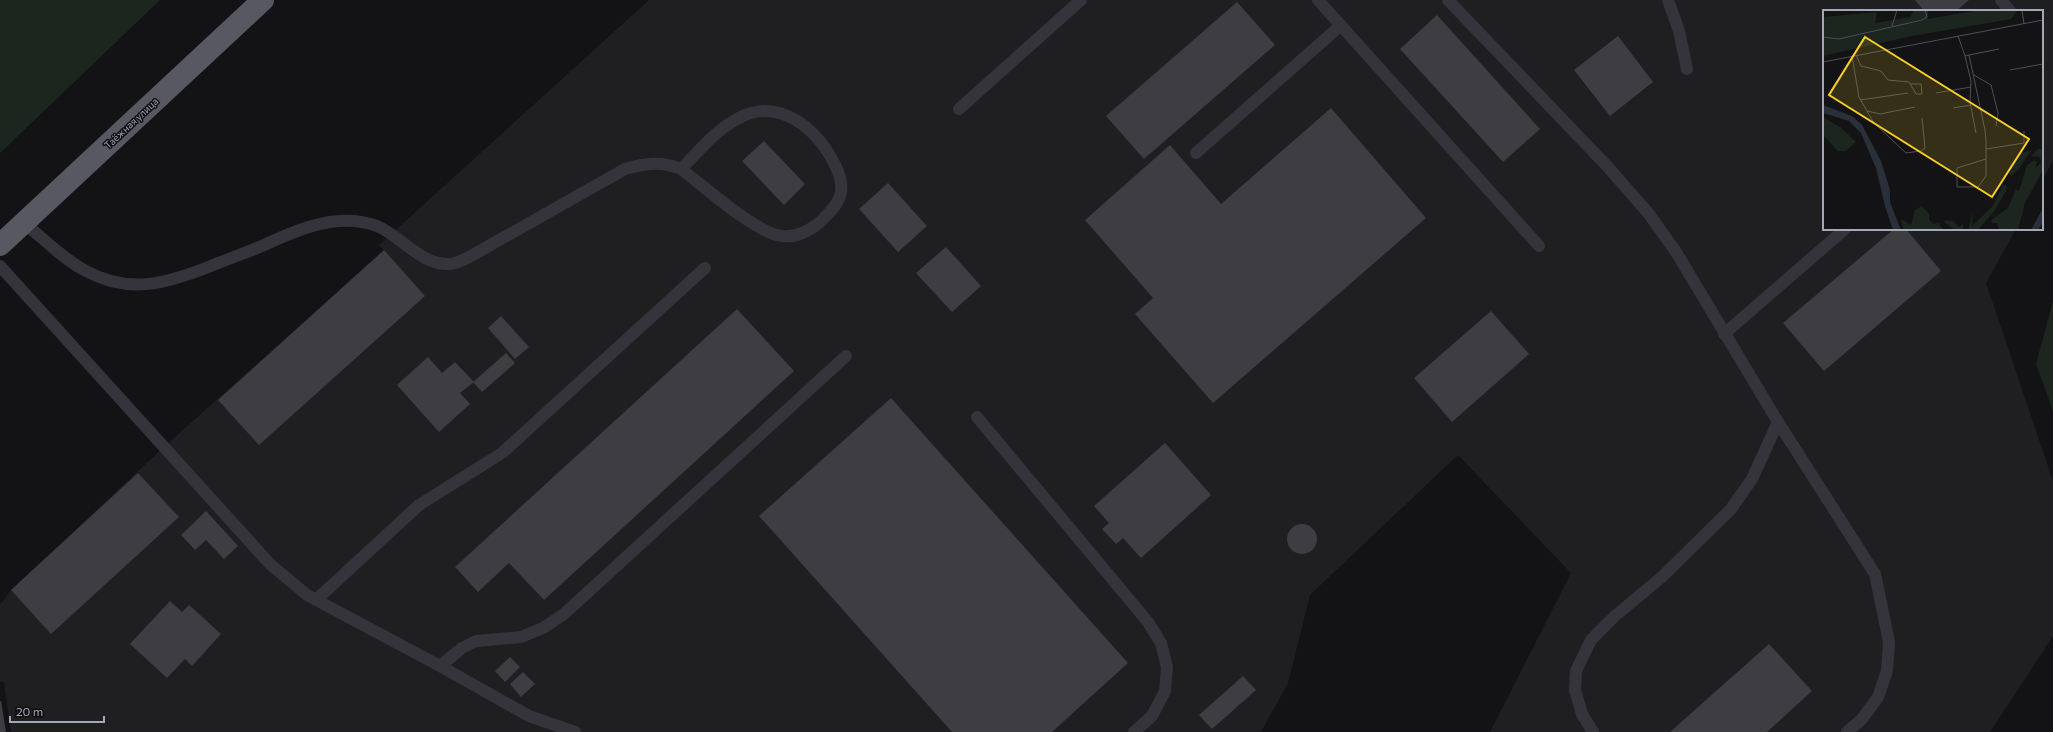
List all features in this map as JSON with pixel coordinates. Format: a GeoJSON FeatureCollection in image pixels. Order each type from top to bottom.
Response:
{"type":"FeatureCollection","features":[{"type":"Feature","properties":{"kind":"highway","name":"Таёжная улица"},"geometry":{"type":"LineString","coordinates":[[0,245],[263,0]]}},
{"type":"Feature","properties":{"kind":"lane"},"geometry":{"type":"LineString","coordinates":[[959,109],[1080,0]]}},
{"type":"Feature","properties":{"kind":"lane"},"geometry":{"type":"LineString","coordinates":[[1318,0],[1540,246]]}},
{"type":"Feature","properties":{"kind":"lane"},"geometry":{"type":"LineString","coordinates":[[1448,0],[1607,166],[1649,214],[1676,252],[1778,422],[1876,574],[1890,642],[1887,672],[1878,697],[1862,719],[1847,732]]}},
{"type":"Feature","properties":{"kind":"lane"},"geometry":{"type":"LineString","coordinates":[[1668,0],[1679,31],[1687,69]]}},
{"type":"Feature","properties":{"kind":"lane"},"geometry":{"type":"LineString","coordinates":[[2001,0],[2009,10]]}},
{"type":"Feature","properties":{"kind":"lane"},"geometry":{"type":"LineString","coordinates":[[1196,153],[1340,26]]}},
{"type":"Feature","properties":{"kind":"lane"},"geometry":{"type":"LineString","coordinates":[[24,223],[66,258],[86,271],[104,279],[131,285],[154,284],[178,279],[314,225],[339,221],[361,222],[378,227],[424,258],[438,264],[453,264],[471,256],[625,169],[652,163],[670,164],[681,169],[745,218],[765,231],[781,236],[797,236],[812,228],[831,211],[840,196],[842,181],[826,148],[808,128],[791,116],[774,111],[757,112],[743,116],[723,129],[681,169]]}},
{"type":"Feature","properties":{"kind":"lane"},"geometry":{"type":"LineString","coordinates":[[1724,334],[1844,230]]}},
{"type":"Feature","properties":{"kind":"lane"},"geometry":{"type":"LineString","coordinates":[[0,266],[270,564],[289,581],[316,600],[440,666],[529,716],[575,732]]}},
{"type":"Feature","properties":{"kind":"lane"},"geometry":{"type":"LineString","coordinates":[[316,600],[419,506],[502,453],[705,268]]}},
{"type":"Feature","properties":{"kind":"lane"},"geometry":{"type":"LineString","coordinates":[[440,666],[462,648],[476,640],[521,637],[543,628],[564,614],[846,356]]}},
{"type":"Feature","properties":{"kind":"lane"},"geometry":{"type":"LineString","coordinates":[[977,417],[1148,622],[1161,643],[1167,667],[1166,691],[1152,716],[1134,732]]}},
{"type":"Feature","properties":{"kind":"lane"},"geometry":{"type":"LineString","coordinates":[[1593,732],[1582,714],[1575,690],[1576,671],[1591,640],[1615,616],[1680,560],[1731,509],[1752,479],[1778,422]]}},
{"type":"Feature","properties":{"kind":"shaded area"},"geometry":{"type":"Polygon","coordinates":[[[0,0],[160,0],[0,153],[0,0]]]}},
{"type":"Feature","properties":{"kind":"shaded area"},"geometry":{"type":"Polygon","coordinates":[[[649,0],[2053,0],[2053,161],[2043,179],[2043,10],[1823,10],[1823,230],[2015,230],[1986,283],[2053,481],[2053,636],[1990,732],[1490,732],[1571,573],[1458,455],[1310,595],[1288,683],[1261,732],[11,732],[4,682],[0,682],[0,605],[11,590],[164,447],[384,250],[379,245],[649,0]]]}},
{"type":"Feature","properties":{"kind":"shaded area"},"geometry":{"type":"Polygon","coordinates":[[[2053,301],[2053,411],[2036,364],[2053,301]]]}},
{"type":"Feature","properties":{"kind":"building"},"geometry":{"type":"Polygon","coordinates":[[[1915,0],[1969,0],[1957,10],[1923,10],[1915,0]]]}},
{"type":"Feature","properties":{"kind":"building"},"geometry":{"type":"Polygon","coordinates":[[[1237,2],[1275,45],[1144,159],[1106,116],[1237,2]]]}},
{"type":"Feature","properties":{"kind":"building"},"geometry":{"type":"Polygon","coordinates":[[[1437,15],[1540,129],[1503,162],[1400,49],[1437,15]]]}},
{"type":"Feature","properties":{"kind":"building"},"geometry":{"type":"Polygon","coordinates":[[[1618,36],[1653,82],[1610,116],[1574,70],[1618,36]]]}},
{"type":"Feature","properties":{"kind":"building"},"geometry":{"type":"Polygon","coordinates":[[[1331,108],[1426,218],[1213,403],[1135,314],[1153,298],[1085,220],[1170,145],[1221,204],[1331,108]]]}},
{"type":"Feature","properties":{"kind":"building"},"geometry":{"type":"Polygon","coordinates":[[[764,141],[805,184],[784,205],[742,161],[764,141]]]}},
{"type":"Feature","properties":{"kind":"building"},"geometry":{"type":"Polygon","coordinates":[[[888,183],[927,226],[898,252],[859,209],[888,183]]]}},
{"type":"Feature","properties":{"kind":"building"},"geometry":{"type":"Polygon","coordinates":[[[1893,230],[1907,230],[1941,271],[1824,371],[1783,323],[1893,230]]]}},
{"type":"Feature","properties":{"kind":"building"},"geometry":{"type":"Polygon","coordinates":[[[946,247],[981,286],[952,312],[916,273],[946,247]]]}},
{"type":"Feature","properties":{"kind":"building"},"geometry":{"type":"Polygon","coordinates":[[[384,250],[425,296],[259,445],[218,400],[384,250]]]}},
{"type":"Feature","properties":{"kind":"building"},"geometry":{"type":"Polygon","coordinates":[[[737,309],[794,371],[544,600],[509,563],[478,592],[455,567],[737,309]]]}},
{"type":"Feature","properties":{"kind":"building"},"geometry":{"type":"Polygon","coordinates":[[[1491,311],[1529,354],[1452,422],[1414,378],[1491,311]]]}},
{"type":"Feature","properties":{"kind":"building"},"geometry":{"type":"Polygon","coordinates":[[[501,316],[529,347],[515,359],[488,328],[501,316]]]}},
{"type":"Feature","properties":{"kind":"building"},"geometry":{"type":"Polygon","coordinates":[[[506,353],[515,363],[482,392],[473,382],[506,353]]]}},
{"type":"Feature","properties":{"kind":"building"},"geometry":{"type":"Polygon","coordinates":[[[428,357],[442,373],[455,362],[474,382],[460,393],[470,404],[439,432],[397,385],[428,357]]]}},
{"type":"Feature","properties":{"kind":"building"},"geometry":{"type":"Polygon","coordinates":[[[891,398],[1128,663],[1052,732],[952,732],[759,516],[891,398]]]}},
{"type":"Feature","properties":{"kind":"building"},"geometry":{"type":"Polygon","coordinates":[[[1165,443],[1211,495],[1141,558],[1123,538],[1116,544],[1102,529],[1109,523],[1094,506],[1165,443]]]}},
{"type":"Feature","properties":{"kind":"building"},"geometry":{"type":"Polygon","coordinates":[[[138,473],[179,517],[51,634],[11,590],[138,473]]]}},
{"type":"Feature","properties":{"kind":"building"},"geometry":{"type":"Polygon","coordinates":[[[206,511],[238,546],[224,559],[206,540],[195,550],[181,535],[206,511]]]}},
{"type":"Feature","properties":{"kind":"building"},"geometry":{"type":"Polygon","coordinates":[[[1302,524],[1313,528],[1317,539],[1313,550],[1302,554],[1291,550],[1287,539],[1291,528],[1302,524]]]}},
{"type":"Feature","properties":{"kind":"building"},"geometry":{"type":"Polygon","coordinates":[[[170,601],[182,612],[189,605],[221,634],[192,666],[185,659],[167,678],[130,644],[170,601]]]}},
{"type":"Feature","properties":{"kind":"building"},"geometry":{"type":"Polygon","coordinates":[[[1769,644],[1812,691],[1767,732],[1670,732],[1769,644]]]}},
{"type":"Feature","properties":{"kind":"building"},"geometry":{"type":"Polygon","coordinates":[[[510,657],[520,667],[505,682],[495,671],[510,657]]]}},
{"type":"Feature","properties":{"kind":"building"},"geometry":{"type":"Polygon","coordinates":[[[523,672],[535,684],[521,697],[510,684],[523,672]]]}},
{"type":"Feature","properties":{"kind":"building"},"geometry":{"type":"Polygon","coordinates":[[[1243,676],[1256,690],[1212,729],[1199,715],[1243,676]]]}},
{"type":"Feature","properties":{"kind":"building"},"geometry":{"type":"Polygon","coordinates":[[[1,701],[6,732],[0,732],[1,701]]]}}]}
